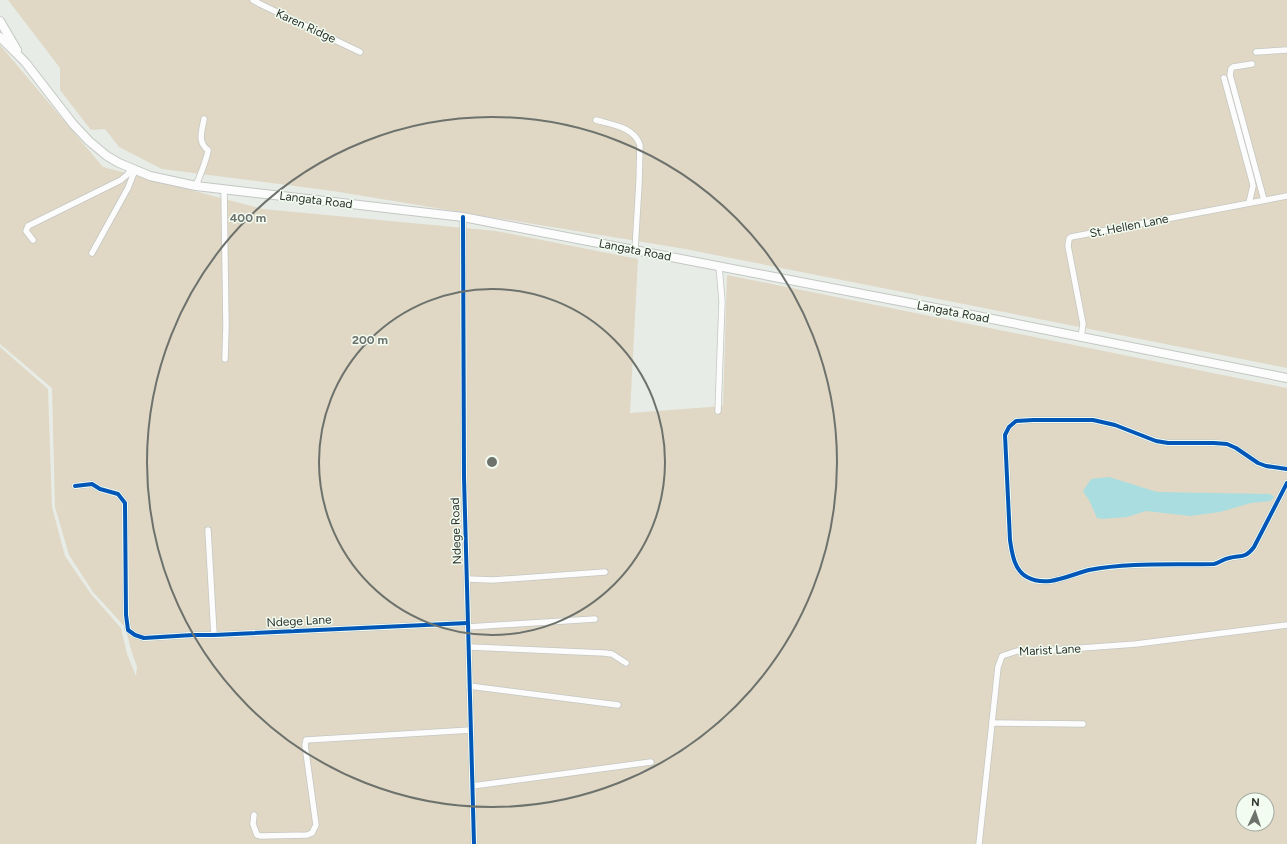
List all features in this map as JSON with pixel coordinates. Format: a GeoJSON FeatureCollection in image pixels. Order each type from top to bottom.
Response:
{"type":"FeatureCollection","features":[{"type":"Feature","properties":{"kind":"main road","name":"Langata Road"},"geometry":{"type":"LineString","coordinates":[[0,21],[25,62],[73,124],[89,141],[107,156],[133,170],[150,176],[196,186],[463,217],[1287,378]]}},
{"type":"Feature","properties":{"kind":"main road","name":"Langata Road"},"geometry":{"type":"LineString","coordinates":[[0,37],[25,62]]}},
{"type":"Feature","properties":{"kind":"street","name":"Karen Ridge"},"geometry":{"type":"LineString","coordinates":[[253,0],[360,52]]}},
{"type":"Feature","properties":{"kind":"street"},"geometry":{"type":"LineString","coordinates":[[1256,52],[1287,50]]}},
{"type":"Feature","properties":{"kind":"street"},"geometry":{"type":"LineString","coordinates":[[1252,64],[1233,67],[1230,75],[1264,200]]}},
{"type":"Feature","properties":{"kind":"street"},"geometry":{"type":"LineString","coordinates":[[1224,78],[1253,186],[1249,203]]}},
{"type":"Feature","properties":{"kind":"street"},"geometry":{"type":"LineString","coordinates":[[196,186],[208,154],[208,150],[201,142],[204,119]]}},
{"type":"Feature","properties":{"kind":"street"},"geometry":{"type":"LineString","coordinates":[[596,120],[633,133],[640,145],[635,250]]}},
{"type":"Feature","properties":{"kind":"street"},"geometry":{"type":"LineString","coordinates":[[33,240],[26,231],[28,226],[121,180],[133,170]]}},
{"type":"Feature","properties":{"kind":"street"},"geometry":{"type":"LineString","coordinates":[[92,253],[128,188],[133,170]]}},
{"type":"Feature","properties":{"kind":"street"},"geometry":{"type":"LineString","coordinates":[[224,189],[225,359]]}},
{"type":"Feature","properties":{"kind":"street","name":"St. Hellen Lane"},"geometry":{"type":"LineString","coordinates":[[1081,337],[1082,324],[1068,246],[1069,239],[1072,237],[1287,196]]}},
{"type":"Feature","properties":{"kind":"street","name":"Ndege Road"},"geometry":{"type":"LineString","coordinates":[[463,217],[464,477],[474,844]]}},
{"type":"Feature","properties":{"kind":"street"},"geometry":{"type":"LineString","coordinates":[[718,412],[722,301],[719,266]]}},
{"type":"Feature","properties":{"kind":"street"},"geometry":{"type":"LineString","coordinates":[[1287,470],[1258,463],[1236,448],[1227,444],[1162,442],[1148,439],[1115,425],[1093,420],[1040,420],[1016,422],[1009,427],[1005,435],[1012,556],[1021,572],[1026,577],[1048,581],[1110,567],[1214,564],[1229,558],[1245,556],[1249,554],[1254,547],[1287,483]]}},
{"type":"Feature","properties":{"kind":"street","name":"Ndege Lane"},"geometry":{"type":"LineString","coordinates":[[75,486],[92,484],[118,494],[124,503],[127,626],[131,633],[144,638],[595,619]]}},
{"type":"Feature","properties":{"kind":"street"},"geometry":{"type":"LineString","coordinates":[[208,530],[214,635]]}},
{"type":"Feature","properties":{"kind":"street"},"geometry":{"type":"LineString","coordinates":[[467,579],[493,580],[605,572]]}},
{"type":"Feature","properties":{"kind":"street","name":"Marist Lane"},"geometry":{"type":"LineString","coordinates":[[979,844],[998,667],[1002,656],[1017,651],[1136,644],[1287,626]]}},
{"type":"Feature","properties":{"kind":"street"},"geometry":{"type":"LineString","coordinates":[[469,646],[604,653],[612,654],[626,663]]}},
{"type":"Feature","properties":{"kind":"street"},"geometry":{"type":"LineString","coordinates":[[469,686],[618,705]]}},
{"type":"Feature","properties":{"kind":"street"},"geometry":{"type":"LineString","coordinates":[[992,723],[1083,724]]}},
{"type":"Feature","properties":{"kind":"street"},"geometry":{"type":"LineString","coordinates":[[254,815],[253,824],[257,835],[307,835],[312,833],[316,825],[305,745],[306,740],[471,730]]}},
{"type":"Feature","properties":{"kind":"street"},"geometry":{"type":"LineString","coordinates":[[472,786],[651,762]]}},
{"type":"Feature","properties":{"kind":"shaded area"},"geometry":{"type":"Polygon","coordinates":[[[8,0],[1287,0],[1287,368],[685,249],[333,191],[162,169],[119,147],[105,129],[91,130],[60,90],[60,68],[8,0]]]}},
{"type":"Feature","properties":{"kind":"shaded area"},"geometry":{"type":"Polygon","coordinates":[[[0,45],[103,167],[263,209],[496,231],[638,259],[630,413],[723,406],[727,275],[1287,388],[1287,844],[0,844],[0,347],[48,389],[52,507],[65,556],[91,594],[121,628],[127,654],[136,676],[137,667],[125,627],[93,592],[69,555],[55,507],[52,388],[0,344],[0,45]]]}},
{"type":"Feature","properties":{"kind":"water"},"geometry":{"type":"Polygon","coordinates":[[[1109,477],[1157,492],[1270,494],[1274,497],[1271,501],[1251,503],[1220,512],[1190,516],[1146,511],[1127,517],[1097,518],[1083,491],[1091,479],[1109,477]]]}},
{"type":"Feature","properties":{"kind":"cycle path"},"geometry":{"type":"LineString","coordinates":[[463,217],[464,477],[474,844]]}},
{"type":"Feature","properties":{"kind":"cycle path"},"geometry":{"type":"LineString","coordinates":[[1287,469],[1266,466],[1258,463],[1236,448],[1227,444],[1168,443],[1156,441],[1115,425],[1093,420],[1016,421],[1009,427],[1005,435],[1010,540],[1014,561],[1016,566],[1023,574],[1035,580],[1058,580],[1104,567],[1151,564],[1214,564],[1227,559],[1243,556],[1254,547],[1287,483]]}},
{"type":"Feature","properties":{"kind":"cycle path"},"geometry":{"type":"LineString","coordinates":[[75,486],[92,484],[100,489],[118,494],[125,503],[126,615],[128,630],[135,635],[144,638],[468,623]]}}]}
